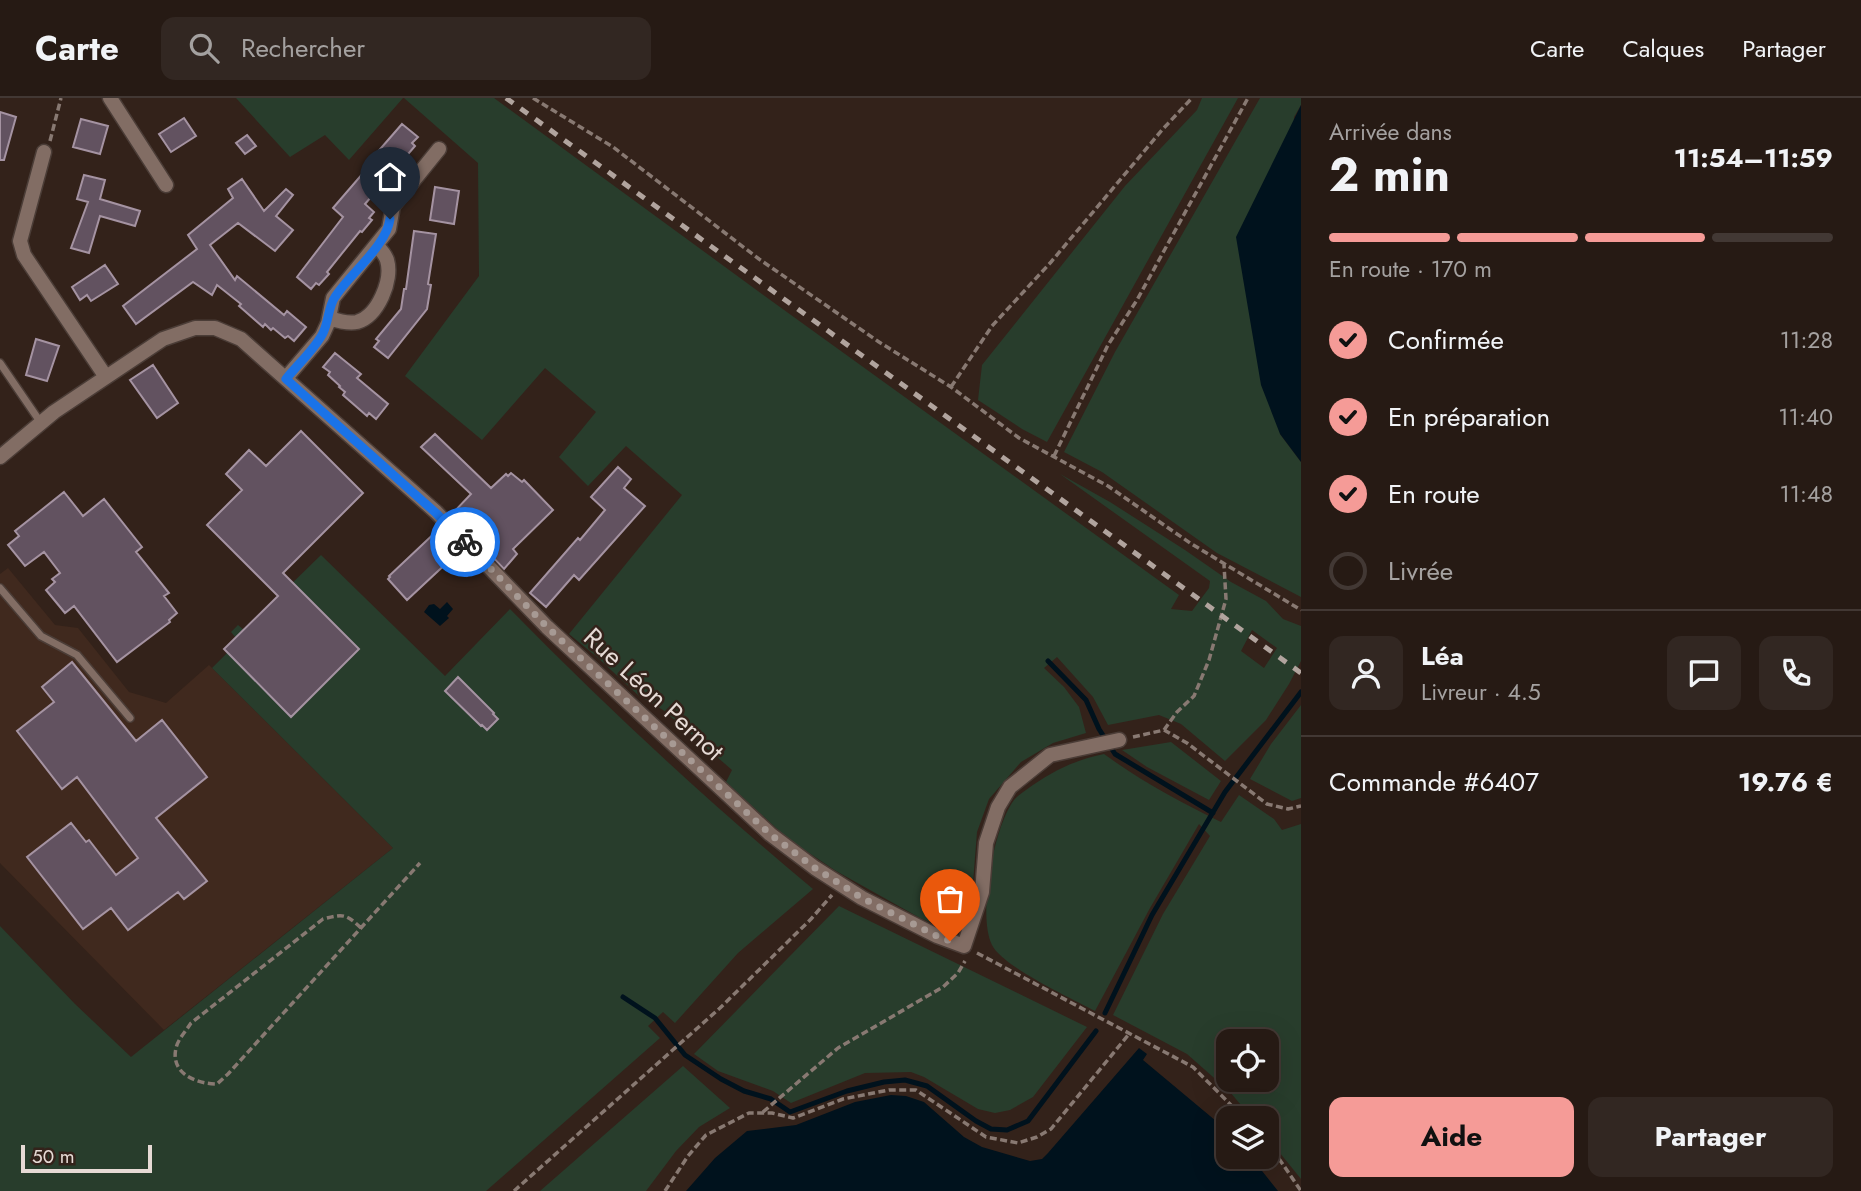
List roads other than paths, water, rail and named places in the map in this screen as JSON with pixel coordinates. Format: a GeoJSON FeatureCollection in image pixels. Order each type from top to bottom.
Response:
{"type":"FeatureCollection","features":[{"type":"Feature","properties":{"kind":"street"},"geometry":{"type":"LineString","coordinates":[[110,98],[166,185]]}},
{"type":"Feature","properties":{"kind":"street"},"geometry":{"type":"LineString","coordinates":[[286,379],[322,336],[333,299],[389,229],[393,206],[439,149]]}},
{"type":"Feature","properties":{"kind":"street"},"geometry":{"type":"LineString","coordinates":[[44,152],[20,241],[24,255],[106,377]]}},
{"type":"Feature","properties":{"kind":"street"},"geometry":{"type":"LineString","coordinates":[[329,318],[354,323],[361,321],[381,298],[387,285],[388,270],[387,259],[377,246]]}},
{"type":"Feature","properties":{"kind":"street","name":"Rue Léon Pernot"},"geometry":{"type":"LineString","coordinates":[[0,457],[54,412],[163,339],[195,328],[215,328],[241,340],[436,513],[547,627],[770,834],[862,898],[937,936],[968,948],[982,892],[986,843],[998,807],[1010,788],[1050,755],[1119,740]]}},
{"type":"Feature","properties":{"kind":"lane"},"geometry":{"type":"LineString","coordinates":[[0,363],[41,423]]}},
{"type":"Feature","properties":{"kind":"lane"},"geometry":{"type":"LineString","coordinates":[[0,588],[41,636],[77,655],[130,718]]}},
{"type":"Feature","properties":{"kind":"water"},"geometry":{"type":"Polygon","coordinates":[[[1301,105],[1301,462],[1280,434],[1261,385],[1236,237],[1301,105]]]}},
{"type":"Feature","properties":{"kind":"water"},"geometry":{"type":"Polygon","coordinates":[[[447,602],[453,609],[447,616],[449,618],[440,626],[424,612],[429,605],[434,604],[440,609],[447,602]]]}},
{"type":"Feature","properties":{"kind":"water"},"geometry":{"type":"Polygon","coordinates":[[[1139,1048],[1147,1054],[1143,1060],[1216,1121],[1216,1169],[1261,1169],[1278,1191],[686,1191],[715,1158],[747,1131],[796,1125],[855,1102],[891,1095],[906,1096],[924,1102],[964,1137],[982,1147],[1030,1161],[1042,1159],[1139,1048]]]}},
{"type":"Feature","properties":{"kind":"waterway"},"geometry":{"type":"LineString","coordinates":[[1048,661],[1086,700],[1099,729],[1115,754],[1213,813]]}},
{"type":"Feature","properties":{"kind":"waterway"},"geometry":{"type":"LineString","coordinates":[[1105,1013],[1152,915],[1225,792],[1301,692]]}},
{"type":"Feature","properties":{"kind":"waterway"},"geometry":{"type":"LineString","coordinates":[[623,997],[655,1018],[685,1055],[721,1079],[744,1091],[771,1099],[790,1112],[847,1091],[905,1080],[927,1086],[991,1129],[1007,1130],[1028,1121],[1096,1031]]}},
{"type":"Feature","properties":{"kind":"railway"},"geometry":{"type":"LineString","coordinates":[[506,98],[1301,673]]}}]}
